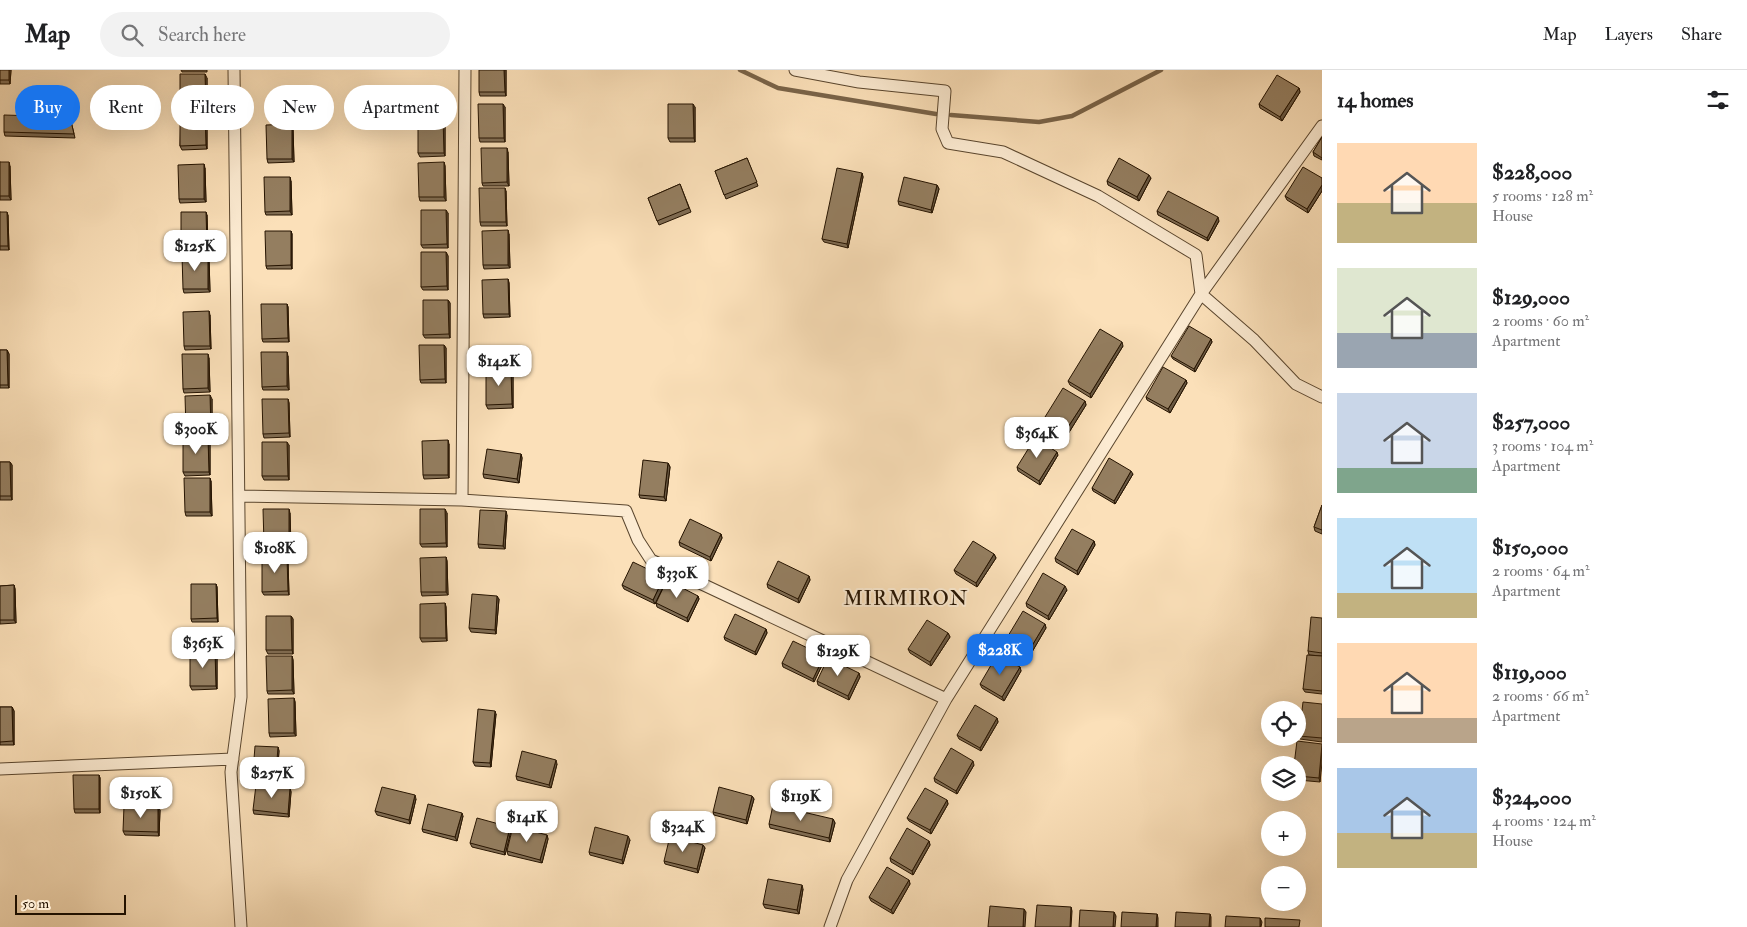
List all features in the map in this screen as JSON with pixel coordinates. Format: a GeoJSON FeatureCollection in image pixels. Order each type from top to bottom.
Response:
{"type":"FeatureCollection","features":[{"type":"Feature","properties":{"kind":"street"},"geometry":{"type":"LineString","coordinates":[[234,70],[241,697],[231,772],[241,927]]}},
{"type":"Feature","properties":{"kind":"street"},"geometry":{"type":"LineString","coordinates":[[462,500],[465,70]]}},
{"type":"Feature","properties":{"kind":"street"},"geometry":{"type":"LineString","coordinates":[[795,70],[859,82],[945,91],[942,128],[948,142],[1002,152],[1098,196],[1196,255],[1201,294],[1254,340],[1296,384],[1322,397]]}},
{"type":"Feature","properties":{"kind":"street"},"geometry":{"type":"LineString","coordinates":[[830,927],[848,880],[946,699],[1201,294],[1322,126]]}},
{"type":"Feature","properties":{"kind":"street"},"geometry":{"type":"LineString","coordinates":[[239,496],[462,500],[626,510],[638,540],[651,560],[946,699]]}},
{"type":"Feature","properties":{"kind":"street"},"geometry":{"type":"LineString","coordinates":[[0,770],[233,759]]}},
{"type":"Feature","properties":{"kind":"building"},"geometry":{"type":"Polygon","coordinates":[[[0,70],[9,70],[9,80],[0,80],[0,70]]]}},
{"type":"Feature","properties":{"kind":"building"},"geometry":{"type":"Polygon","coordinates":[[[479,70],[504,70],[505,92],[479,92],[479,70]]]}},
{"type":"Feature","properties":{"kind":"building"},"geometry":{"type":"Polygon","coordinates":[[[180,74],[205,74],[205,85],[180,85],[180,74]]]}},
{"type":"Feature","properties":{"kind":"building"},"geometry":{"type":"Polygon","coordinates":[[[1277,75],[1299,88],[1280,117],[1259,104],[1277,75]]]}},
{"type":"Feature","properties":{"kind":"building"},"geometry":{"type":"Polygon","coordinates":[[[478,104],[503,104],[504,138],[479,138],[478,104]]]}},
{"type":"Feature","properties":{"kind":"building"},"geometry":{"type":"Polygon","coordinates":[[[668,104],[693,104],[694,138],[668,138],[668,104]]]}},
{"type":"Feature","properties":{"kind":"building"},"geometry":{"type":"Polygon","coordinates":[[[4,115],[15,115],[15,130],[73,130],[74,134],[4,132],[4,115]]]}},
{"type":"Feature","properties":{"kind":"building"},"geometry":{"type":"Polygon","coordinates":[[[180,130],[206,130],[206,145],[180,146],[180,130]]]}},
{"type":"Feature","properties":{"kind":"building"},"geometry":{"type":"Polygon","coordinates":[[[266,130],[292,130],[292,159],[267,159],[266,130]]]}},
{"type":"Feature","properties":{"kind":"building"},"geometry":{"type":"Polygon","coordinates":[[[418,130],[443,130],[444,153],[418,153],[418,130]]]}},
{"type":"Feature","properties":{"kind":"building"},"geometry":{"type":"Polygon","coordinates":[[[1322,137],[1322,158],[1313,152],[1322,137]]]}},
{"type":"Feature","properties":{"kind":"building"},"geometry":{"type":"Polygon","coordinates":[[[481,148],[507,148],[507,182],[482,183],[481,148]]]}},
{"type":"Feature","properties":{"kind":"building"},"geometry":{"type":"Polygon","coordinates":[[[747,158],[757,182],[724,195],[715,171],[747,158]]]}},
{"type":"Feature","properties":{"kind":"building"},"geometry":{"type":"Polygon","coordinates":[[[1119,158],[1149,175],[1137,197],[1107,181],[1119,158]]]}},
{"type":"Feature","properties":{"kind":"building"},"geometry":{"type":"Polygon","coordinates":[[[0,162],[9,162],[9,196],[0,196],[0,162]]]}},
{"type":"Feature","properties":{"kind":"building"},"geometry":{"type":"Polygon","coordinates":[[[444,162],[444,197],[419,197],[418,163],[444,162]]]}},
{"type":"Feature","properties":{"kind":"building"},"geometry":{"type":"Polygon","coordinates":[[[204,164],[204,199],[179,199],[178,165],[204,164]]]}},
{"type":"Feature","properties":{"kind":"building"},"geometry":{"type":"Polygon","coordinates":[[[1303,167],[1322,178],[1322,185],[1307,209],[1285,196],[1303,167]]]}},
{"type":"Feature","properties":{"kind":"building"},"geometry":{"type":"Polygon","coordinates":[[[837,168],[862,173],[847,244],[822,239],[837,168]]]}},
{"type":"Feature","properties":{"kind":"building"},"geometry":{"type":"Polygon","coordinates":[[[264,177],[290,177],[290,211],[265,212],[264,177]]]}},
{"type":"Feature","properties":{"kind":"building"},"geometry":{"type":"Polygon","coordinates":[[[904,177],[937,185],[931,210],[898,201],[904,177]]]}},
{"type":"Feature","properties":{"kind":"building"},"geometry":{"type":"Polygon","coordinates":[[[680,184],[689,208],[657,221],[648,198],[680,184]]]}},
{"type":"Feature","properties":{"kind":"building"},"geometry":{"type":"Polygon","coordinates":[[[479,188],[505,188],[506,222],[480,222],[479,188]]]}},
{"type":"Feature","properties":{"kind":"building"},"geometry":{"type":"Polygon","coordinates":[[[1168,191],[1218,217],[1207,238],[1157,211],[1168,191]]]}},
{"type":"Feature","properties":{"kind":"building"},"geometry":{"type":"Polygon","coordinates":[[[421,210],[446,210],[447,244],[421,245],[421,210]]]}},
{"type":"Feature","properties":{"kind":"building"},"geometry":{"type":"Polygon","coordinates":[[[0,212],[7,212],[8,246],[0,246],[0,212]]]}},
{"type":"Feature","properties":{"kind":"building"},"geometry":{"type":"Polygon","coordinates":[[[181,212],[206,212],[207,246],[181,246],[181,212]]]}},
{"type":"Feature","properties":{"kind":"building"},"geometry":{"type":"Polygon","coordinates":[[[508,230],[508,265],[483,265],[482,231],[508,230]]]}},
{"type":"Feature","properties":{"kind":"building"},"geometry":{"type":"Polygon","coordinates":[[[265,231],[291,231],[291,265],[266,266],[265,231]]]}},
{"type":"Feature","properties":{"kind":"building"},"geometry":{"type":"Polygon","coordinates":[[[421,252],[446,252],[447,286],[421,287],[421,252]]]}},
{"type":"Feature","properties":{"kind":"building"},"geometry":{"type":"Polygon","coordinates":[[[208,254],[208,289],[183,289],[182,255],[208,254]]]}},
{"type":"Feature","properties":{"kind":"building"},"geometry":{"type":"Polygon","coordinates":[[[508,279],[509,314],[483,314],[482,280],[508,279]]]}},
{"type":"Feature","properties":{"kind":"building"},"geometry":{"type":"Polygon","coordinates":[[[423,300],[448,300],[449,334],[423,335],[423,300]]]}},
{"type":"Feature","properties":{"kind":"building"},"geometry":{"type":"Polygon","coordinates":[[[261,304],[287,304],[288,338],[262,339],[261,304]]]}},
{"type":"Feature","properties":{"kind":"building"},"geometry":{"type":"Polygon","coordinates":[[[209,311],[210,346],[184,346],[183,312],[209,311]]]}},
{"type":"Feature","properties":{"kind":"building"},"geometry":{"type":"Polygon","coordinates":[[[1189,326],[1211,339],[1194,369],[1171,356],[1189,326]]]}},
{"type":"Feature","properties":{"kind":"building"},"geometry":{"type":"Polygon","coordinates":[[[1100,329],[1122,342],[1090,394],[1068,381],[1100,329]]]}},
{"type":"Feature","properties":{"kind":"building"},"geometry":{"type":"Polygon","coordinates":[[[419,345],[444,345],[445,379],[420,380],[419,345]]]}},
{"type":"Feature","properties":{"kind":"building"},"geometry":{"type":"Polygon","coordinates":[[[0,350],[7,350],[8,385],[0,385],[0,350]]]}},
{"type":"Feature","properties":{"kind":"building"},"geometry":{"type":"Polygon","coordinates":[[[261,352],[287,352],[287,386],[262,387],[261,352]]]}},
{"type":"Feature","properties":{"kind":"building"},"geometry":{"type":"Polygon","coordinates":[[[182,354],[208,354],[208,388],[183,389],[182,354]]]}},
{"type":"Feature","properties":{"kind":"building"},"geometry":{"type":"Polygon","coordinates":[[[1163,367],[1186,380],[1168,409],[1146,397],[1163,367]]]}},
{"type":"Feature","properties":{"kind":"building"},"geometry":{"type":"Polygon","coordinates":[[[486,370],[511,370],[512,404],[486,405],[486,370]]]}},
{"type":"Feature","properties":{"kind":"building"},"geometry":{"type":"Polygon","coordinates":[[[1063,388],[1085,401],[1066,430],[1045,417],[1063,388]]]}},
{"type":"Feature","properties":{"kind":"building"},"geometry":{"type":"Polygon","coordinates":[[[210,395],[211,430],[186,430],[185,396],[210,395]]]}},
{"type":"Feature","properties":{"kind":"building"},"geometry":{"type":"Polygon","coordinates":[[[262,399],[288,399],[289,433],[263,434],[262,399]]]}},
{"type":"Feature","properties":{"kind":"building"},"geometry":{"type":"Polygon","coordinates":[[[208,437],[209,472],[183,472],[183,438],[208,437]]]}},
{"type":"Feature","properties":{"kind":"building"},"geometry":{"type":"Polygon","coordinates":[[[1035,438],[1057,452],[1039,481],[1017,467],[1035,438]]]}},
{"type":"Feature","properties":{"kind":"building"},"geometry":{"type":"Polygon","coordinates":[[[448,440],[448,475],[423,475],[422,441],[448,440]]]}},
{"type":"Feature","properties":{"kind":"building"},"geometry":{"type":"Polygon","coordinates":[[[262,442],[287,442],[288,476],[262,476],[262,442]]]}},
{"type":"Feature","properties":{"kind":"building"},"geometry":{"type":"Polygon","coordinates":[[[487,449],[521,454],[517,479],[483,474],[487,449]]]}},
{"type":"Feature","properties":{"kind":"building"},"geometry":{"type":"Polygon","coordinates":[[[1109,458],[1131,471],[1114,501],[1092,488],[1109,458]]]}},
{"type":"Feature","properties":{"kind":"building"},"geometry":{"type":"Polygon","coordinates":[[[643,460],[668,463],[664,497],[639,495],[643,460]]]}},
{"type":"Feature","properties":{"kind":"building"},"geometry":{"type":"Polygon","coordinates":[[[0,462],[10,462],[11,496],[0,496],[0,462]]]}},
{"type":"Feature","properties":{"kind":"building"},"geometry":{"type":"Polygon","coordinates":[[[184,478],[210,478],[210,512],[185,512],[184,478]]]}},
{"type":"Feature","properties":{"kind":"building"},"geometry":{"type":"Polygon","coordinates":[[[1322,505],[1322,530],[1314,527],[1322,505]]]}},
{"type":"Feature","properties":{"kind":"building"},"geometry":{"type":"Polygon","coordinates":[[[263,509],[289,509],[289,543],[264,544],[263,509]]]}},
{"type":"Feature","properties":{"kind":"building"},"geometry":{"type":"Polygon","coordinates":[[[420,509],[445,509],[446,543],[420,544],[420,509]]]}},
{"type":"Feature","properties":{"kind":"building"},"geometry":{"type":"Polygon","coordinates":[[[480,510],[506,511],[503,546],[478,544],[480,510]]]}},
{"type":"Feature","properties":{"kind":"building"},"geometry":{"type":"Polygon","coordinates":[[[690,519],[721,534],[710,557],[679,542],[690,519]]]}},
{"type":"Feature","properties":{"kind":"building"},"geometry":{"type":"Polygon","coordinates":[[[1072,529],[1094,541],[1077,571],[1055,558],[1072,529]]]}},
{"type":"Feature","properties":{"kind":"building"},"geometry":{"type":"Polygon","coordinates":[[[973,541],[994,554],[976,583],[954,570],[973,541]]]}},
{"type":"Feature","properties":{"kind":"building"},"geometry":{"type":"Polygon","coordinates":[[[262,557],[287,557],[288,591],[262,592],[262,557]]]}},
{"type":"Feature","properties":{"kind":"building"},"geometry":{"type":"Polygon","coordinates":[[[446,557],[446,592],[421,592],[420,558],[446,557]]]}},
{"type":"Feature","properties":{"kind":"building"},"geometry":{"type":"Polygon","coordinates":[[[778,561],[809,576],[798,599],[767,584],[778,561]]]}},
{"type":"Feature","properties":{"kind":"building"},"geometry":{"type":"Polygon","coordinates":[[[633,562],[664,577],[653,600],[622,585],[633,562]]]}},
{"type":"Feature","properties":{"kind":"building"},"geometry":{"type":"Polygon","coordinates":[[[1043,573],[1065,586],[1048,616],[1026,603],[1043,573]]]}},
{"type":"Feature","properties":{"kind":"building"},"geometry":{"type":"Polygon","coordinates":[[[667,580],[698,596],[687,618],[656,603],[667,580]]]}},
{"type":"Feature","properties":{"kind":"building"},"geometry":{"type":"Polygon","coordinates":[[[191,584],[216,584],[217,618],[191,619],[191,584]]]}},
{"type":"Feature","properties":{"kind":"building"},"geometry":{"type":"Polygon","coordinates":[[[14,585],[14,620],[0,620],[0,586],[14,585]]]}},
{"type":"Feature","properties":{"kind":"building"},"geometry":{"type":"Polygon","coordinates":[[[472,594],[497,596],[495,630],[469,628],[472,594]]]}},
{"type":"Feature","properties":{"kind":"building"},"geometry":{"type":"Polygon","coordinates":[[[445,603],[446,638],[420,638],[420,604],[445,603]]]}},
{"type":"Feature","properties":{"kind":"building"},"geometry":{"type":"Polygon","coordinates":[[[1023,611],[1045,624],[1027,654],[1005,641],[1023,611]]]}},
{"type":"Feature","properties":{"kind":"building"},"geometry":{"type":"Polygon","coordinates":[[[735,614],[766,629],[755,652],[724,637],[735,614]]]}},
{"type":"Feature","properties":{"kind":"building"},"geometry":{"type":"Polygon","coordinates":[[[266,616],[291,616],[292,650],[266,650],[266,616]]]}},
{"type":"Feature","properties":{"kind":"building"},"geometry":{"type":"Polygon","coordinates":[[[1311,617],[1322,618],[1322,653],[1308,651],[1311,617]]]}},
{"type":"Feature","properties":{"kind":"building"},"geometry":{"type":"Polygon","coordinates":[[[927,620],[948,633],[930,662],[908,649],[927,620]]]}},
{"type":"Feature","properties":{"kind":"building"},"geometry":{"type":"Polygon","coordinates":[[[793,641],[824,656],[813,679],[782,663],[793,641]]]}},
{"type":"Feature","properties":{"kind":"building"},"geometry":{"type":"Polygon","coordinates":[[[215,651],[216,686],[190,686],[190,652],[215,651]]]}},
{"type":"Feature","properties":{"kind":"building"},"geometry":{"type":"Polygon","coordinates":[[[997,655],[1020,667],[1002,697],[980,684],[997,655]]]}},
{"type":"Feature","properties":{"kind":"building"},"geometry":{"type":"Polygon","coordinates":[[[1307,655],[1322,656],[1322,691],[1303,689],[1307,655]]]}},
{"type":"Feature","properties":{"kind":"building"},"geometry":{"type":"Polygon","coordinates":[[[266,656],[292,656],[292,690],[267,691],[266,656]]]}},
{"type":"Feature","properties":{"kind":"building"},"geometry":{"type":"Polygon","coordinates":[[[828,658],[859,673],[848,696],[817,681],[828,658]]]}},
{"type":"Feature","properties":{"kind":"building"},"geometry":{"type":"Polygon","coordinates":[[[294,698],[294,733],[269,733],[268,699],[294,698]]]}},
{"type":"Feature","properties":{"kind":"building"},"geometry":{"type":"Polygon","coordinates":[[[1306,702],[1322,704],[1322,738],[1306,737],[1306,702]]]}},
{"type":"Feature","properties":{"kind":"building"},"geometry":{"type":"Polygon","coordinates":[[[975,705],[997,718],[980,748],[957,735],[975,705]]]}},
{"type":"Feature","properties":{"kind":"building"},"geometry":{"type":"Polygon","coordinates":[[[0,707],[12,707],[13,741],[0,742],[0,707]]]}},
{"type":"Feature","properties":{"kind":"building"},"geometry":{"type":"Polygon","coordinates":[[[478,709],[495,711],[490,763],[473,762],[478,709]]]}},
{"type":"Feature","properties":{"kind":"building"},"geometry":{"type":"Polygon","coordinates":[[[1306,742],[1322,744],[1319,778],[1306,777],[1306,756],[1295,756],[1296,746],[1306,746],[1306,742]]]}},
{"type":"Feature","properties":{"kind":"building"},"geometry":{"type":"Polygon","coordinates":[[[255,746],[278,747],[276,773],[253,772],[255,746]]]}},
{"type":"Feature","properties":{"kind":"building"},"geometry":{"type":"Polygon","coordinates":[[[951,748],[973,761],[956,791],[934,778],[951,748]]]}},
{"type":"Feature","properties":{"kind":"building"},"geometry":{"type":"Polygon","coordinates":[[[522,751],[556,760],[549,785],[516,776],[522,751]]]}},
{"type":"Feature","properties":{"kind":"building"},"geometry":{"type":"Polygon","coordinates":[[[73,775],[99,775],[99,809],[74,809],[73,775]]]}},
{"type":"Feature","properties":{"kind":"building"},"geometry":{"type":"Polygon","coordinates":[[[256,785],[290,788],[288,814],[253,810],[256,785]]]}},
{"type":"Feature","properties":{"kind":"building"},"geometry":{"type":"Polygon","coordinates":[[[382,787],[415,795],[409,820],[375,811],[382,787]]]}},
{"type":"Feature","properties":{"kind":"building"},"geometry":{"type":"Polygon","coordinates":[[[719,787],[752,796],[746,820],[713,812],[719,787]]]}},
{"type":"Feature","properties":{"kind":"building"},"geometry":{"type":"Polygon","coordinates":[[[925,788],[947,800],[930,830],[907,818],[925,788]]]}},
{"type":"Feature","properties":{"kind":"building"},"geometry":{"type":"Polygon","coordinates":[[[428,804],[462,813],[455,837],[422,829],[428,804]]]}},
{"type":"Feature","properties":{"kind":"building"},"geometry":{"type":"Polygon","coordinates":[[[773,805],[833,819],[829,838],[769,824],[773,805]]]}},
{"type":"Feature","properties":{"kind":"building"},"geometry":{"type":"Polygon","coordinates":[[[124,806],[158,807],[158,832],[123,831],[124,806]]]}},
{"type":"Feature","properties":{"kind":"building"},"geometry":{"type":"Polygon","coordinates":[[[477,818],[510,827],[504,852],[470,843],[477,818]]]}},
{"type":"Feature","properties":{"kind":"building"},"geometry":{"type":"Polygon","coordinates":[[[513,826],[547,835],[540,860],[507,851],[513,826]]]}},
{"type":"Feature","properties":{"kind":"building"},"geometry":{"type":"Polygon","coordinates":[[[595,827],[628,836],[622,860],[589,852],[595,827]]]}},
{"type":"Feature","properties":{"kind":"building"},"geometry":{"type":"Polygon","coordinates":[[[907,828],[929,841],[912,871],[890,858],[907,828]]]}},
{"type":"Feature","properties":{"kind":"building"},"geometry":{"type":"Polygon","coordinates":[[[670,836],[703,845],[697,869],[664,861],[670,836]]]}},
{"type":"Feature","properties":{"kind":"building"},"geometry":{"type":"Polygon","coordinates":[[[887,867],[909,880],[891,910],[869,897],[887,867]]]}},
{"type":"Feature","properties":{"kind":"building"},"geometry":{"type":"Polygon","coordinates":[[[768,879],[802,885],[797,910],[763,904],[768,879]]]}},
{"type":"Feature","properties":{"kind":"building"},"geometry":{"type":"Polygon","coordinates":[[[1037,905],[1071,907],[1070,927],[1035,927],[1037,905]]]}},
{"type":"Feature","properties":{"kind":"building"},"geometry":{"type":"Polygon","coordinates":[[[990,906],[1024,909],[1023,927],[988,927],[990,906]]]}},
{"type":"Feature","properties":{"kind":"building"},"geometry":{"type":"Polygon","coordinates":[[[1080,910],[1114,912],[1113,927],[1079,927],[1080,910]]]}},
{"type":"Feature","properties":{"kind":"building"},"geometry":{"type":"Polygon","coordinates":[[[1122,912],[1157,914],[1156,927],[1121,927],[1122,912]]]}},
{"type":"Feature","properties":{"kind":"building"},"geometry":{"type":"Polygon","coordinates":[[[1176,912],[1210,914],[1209,927],[1175,927],[1176,912]]]}},
{"type":"Feature","properties":{"kind":"building"},"geometry":{"type":"Polygon","coordinates":[[[1226,916],[1260,918],[1260,927],[1225,927],[1226,916]]]}},
{"type":"Feature","properties":{"kind":"building"},"geometry":{"type":"Polygon","coordinates":[[[1265,918],[1300,920],[1299,927],[1265,927],[1265,918]]]}},
{"type":"Feature","properties":{"kind":"waterway"},"geometry":{"type":"LineString","coordinates":[[740,70],[778,88],[936,114]]}},
{"type":"Feature","properties":{"kind":"waterway"},"geometry":{"type":"LineString","coordinates":[[951,115],[1039,122],[1072,116],[1161,70]]}},
{"type":"Feature","properties":{"kind":"district","name":"MIRMIRON"},"geometry":{"type":"Point","coordinates":[906,598]}}]}
